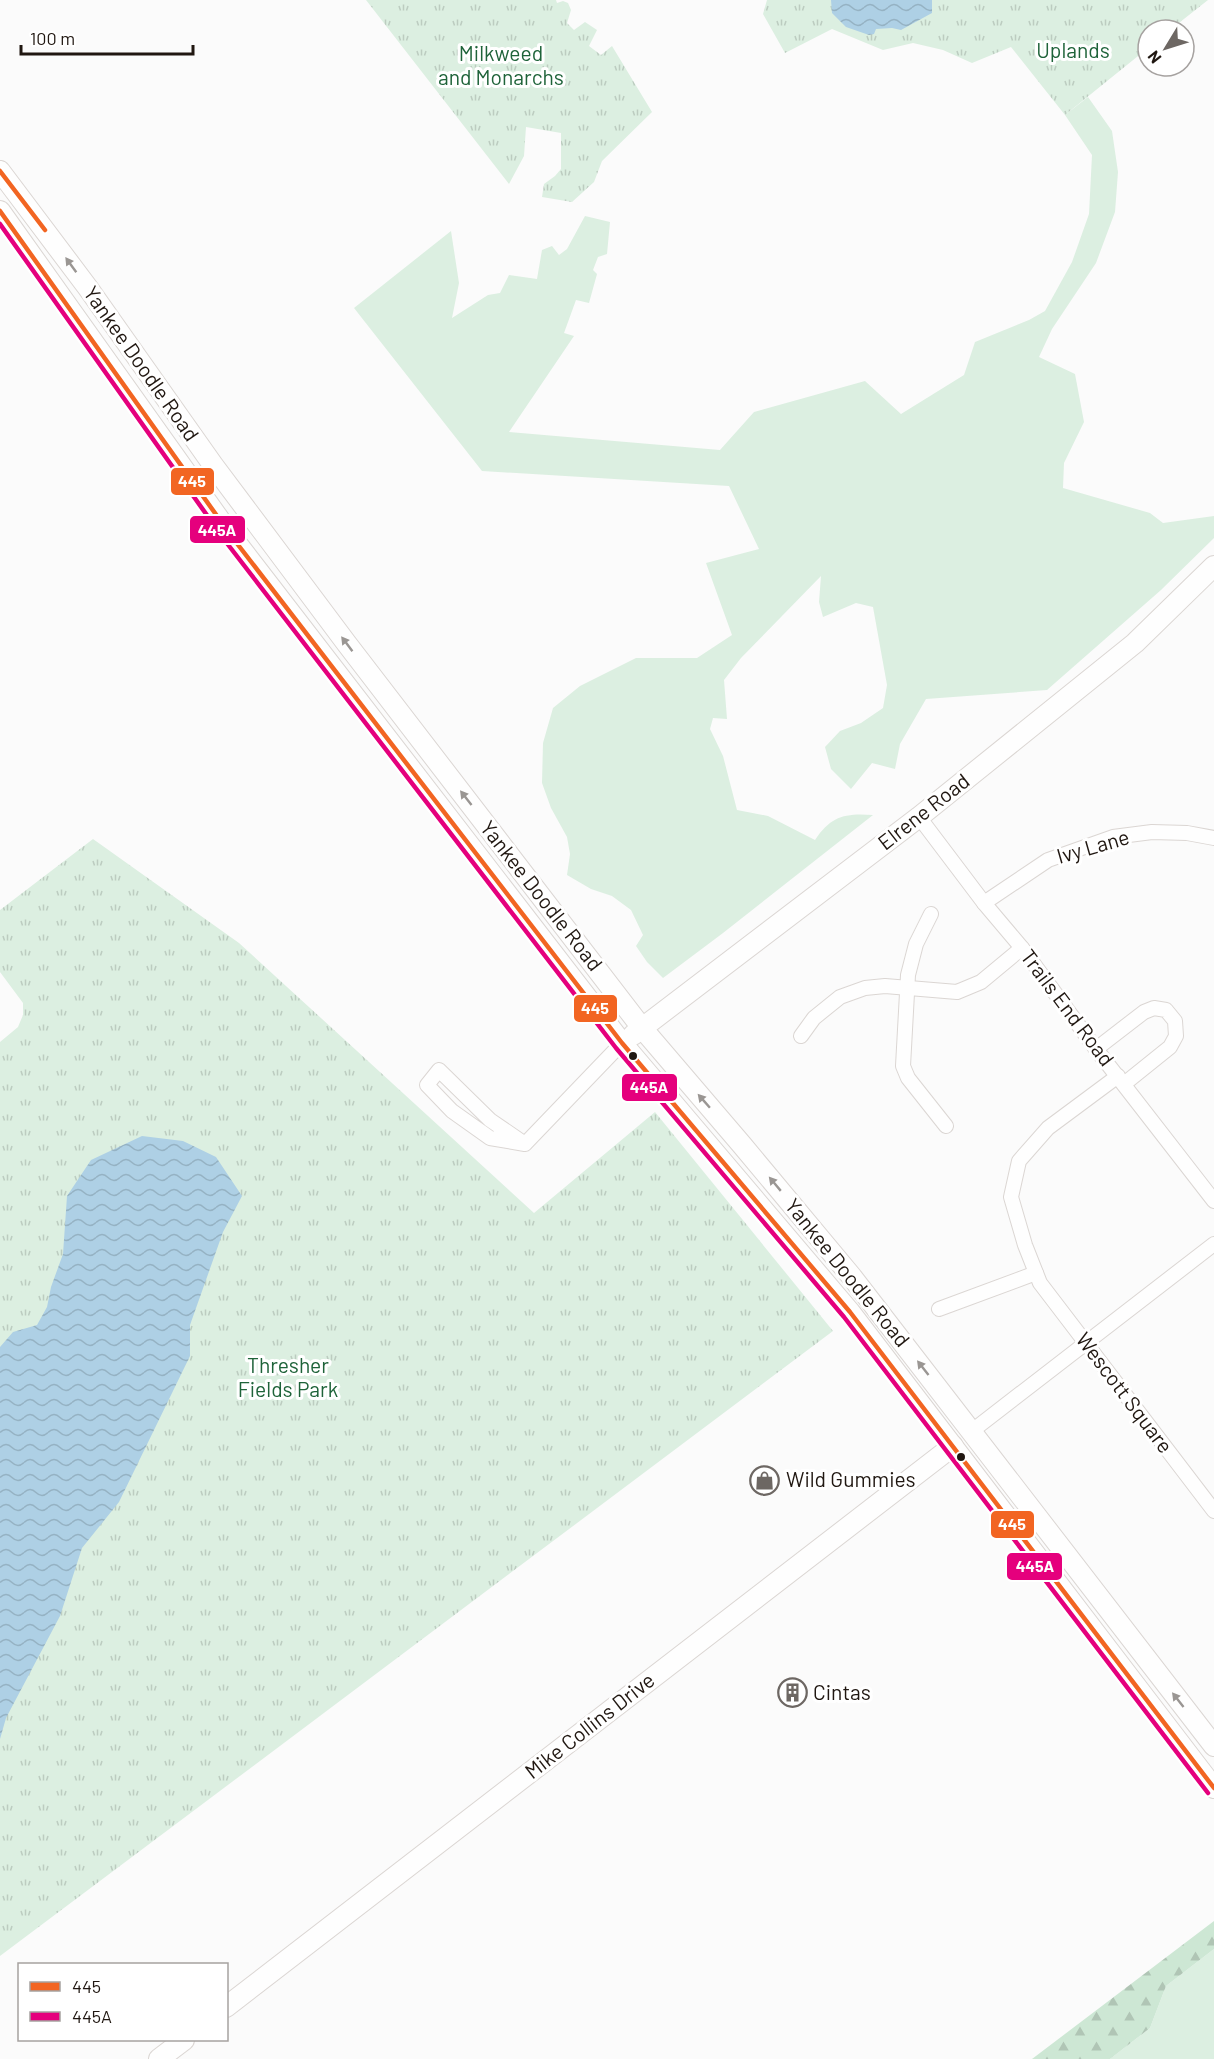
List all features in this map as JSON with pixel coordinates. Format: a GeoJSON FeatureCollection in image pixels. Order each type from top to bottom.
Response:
{"type":"FeatureCollection","features":[{"type":"Feature","properties":{"kind":"main road","name":"Yankee Doodle Road"},"geometry":{"type":"LineString","coordinates":[[0,171],[81,279],[213,465],[642,1028],[852,1277],[1214,1746]]}},
{"type":"Feature","properties":{"kind":"main road","name":"Yankee Doodle Road"},"geometry":{"type":"LineString","coordinates":[[3,215],[232,537],[622,1044],[850,1312],[1214,1788]]}},
{"type":"Feature","properties":{"kind":"main road"},"geometry":{"type":"LineString","coordinates":[[3,215],[16,222],[136,381],[148,388],[155,383]]}},
{"type":"Feature","properties":{"kind":"main road"},"geometry":{"type":"LineString","coordinates":[[147,417],[158,416],[172,427],[286,576],[296,575]]}},
{"type":"Feature","properties":{"kind":"main road","name":"Elrene Road"},"geometry":{"type":"LineString","coordinates":[[622,1044],[919,817],[1135,643],[1214,566]]}},
{"type":"Feature","properties":{"kind":"main road"},"geometry":{"type":"LineString","coordinates":[[850,1312],[887,1348],[950,1422],[960,1429],[972,1431]]}},
{"type":"Feature","properties":{"kind":"main road"},"geometry":{"type":"LineString","coordinates":[[953,1446],[980,1460],[1000,1482],[1073,1576],[1109,1611]]}},
{"type":"Feature","properties":{"kind":"main road","name":"Mike Collins Drive"},"geometry":{"type":"LineString","coordinates":[[228,2005],[953,1446]]}},
{"type":"Feature","properties":{"kind":"main road"},"geometry":{"type":"LineString","coordinates":[[159,2059],[183,2041]]}},
{"type":"Feature","properties":{"kind":"street","name":"Trails End Road"},"geometry":{"type":"LineString","coordinates":[[919,817],[984,903],[1022,948],[1096,1049],[1214,1201]]}},
{"type":"Feature","properties":{"kind":"street","name":"Ivy Lane"},"geometry":{"type":"LineString","coordinates":[[984,903],[1048,860],[1113,837],[1152,832],[1187,833],[1214,838]]}},
{"type":"Feature","properties":{"kind":"street"},"geometry":{"type":"LineString","coordinates":[[931,914],[916,944],[908,975],[903,1066],[908,1078],[946,1126]]}},
{"type":"Feature","properties":{"kind":"street"},"geometry":{"type":"LineString","coordinates":[[801,1036],[814,1018],[840,997],[865,988],[885,986],[957,992],[981,982],[1022,948]]}},
{"type":"Feature","properties":{"kind":"street","name":"Wescott Square"},"geometry":{"type":"LineString","coordinates":[[1096,1049],[1144,1012],[1154,1008],[1166,1010],[1174,1021],[1176,1036],[1170,1047],[1048,1128],[1019,1161],[1011,1197],[1025,1245],[1040,1283],[1214,1511]]}},
{"type":"Feature","properties":{"kind":"street"},"geometry":{"type":"LineString","coordinates":[[525,1144],[622,1044]]}},
{"type":"Feature","properties":{"kind":"street"},"geometry":{"type":"LineString","coordinates":[[439,1070],[490,1120],[525,1144],[490,1138],[452,1110],[427,1085],[439,1070]]}},
{"type":"Feature","properties":{"kind":"street"},"geometry":{"type":"LineString","coordinates":[[972,1431],[1214,1244]]}},
{"type":"Feature","properties":{"kind":"street"},"geometry":{"type":"LineString","coordinates":[[939,1309],[1036,1274]]}},
{"type":"Feature","properties":{"kind":"green space","name":"Milkweed and Monarchs"},"geometry":{"type":"Polygon","coordinates":[[[366,0],[556,0],[557,3],[563,1],[568,3],[571,10],[567,23],[574,30],[585,22],[597,30],[589,46],[601,55],[612,46],[652,112],[602,161],[594,182],[572,202],[542,197],[544,184],[561,169],[561,133],[526,127],[524,156],[509,184],[366,0]]]}},
{"type":"Feature","properties":{"kind":"green space","name":"Uplands"},"geometry":{"type":"Polygon","coordinates":[[[767,0],[1208,0],[1185,18],[1136,18],[1136,58],[1065,115],[1011,47],[972,63],[943,50],[913,43],[883,50],[832,29],[785,53],[763,14],[767,0]]]}},
{"type":"Feature","properties":{"kind":"green space"},"geometry":{"type":"Polygon","coordinates":[[[1088,97],[1112,131],[1118,172],[1115,212],[1096,263],[1052,329],[1039,357],[1075,374],[1084,422],[1064,463],[1063,488],[1150,513],[1163,523],[1214,516],[1214,538],[1161,590],[1047,690],[926,699],[900,744],[895,769],[872,763],[851,789],[831,769],[825,747],[840,731],[861,723],[883,708],[887,685],[873,607],[856,603],[823,617],[819,602],[821,576],[741,658],[724,680],[727,719],[713,718],[710,729],[723,756],[737,810],[768,816],[815,840],[833,821],[847,816],[873,815],[663,978],[647,962],[636,946],[643,935],[631,910],[612,896],[591,889],[567,875],[570,854],[567,837],[551,808],[542,783],[543,743],[553,708],[580,686],[636,658],[697,658],[732,635],[706,563],[759,549],[729,486],[482,471],[354,308],[451,231],[459,283],[452,318],[488,295],[500,293],[509,275],[537,279],[542,250],[552,246],[559,255],[567,249],[585,216],[610,222],[607,254],[598,257],[593,270],[597,274],[589,303],[576,300],[564,333],[574,336],[509,432],[720,450],[754,412],[865,381],[901,414],[964,375],[975,342],[1045,311],[1072,262],[1089,214],[1092,155],[1065,115],[1088,97]]]}},
{"type":"Feature","properties":{"kind":"green space","name":"Thresher Fields Park"},"geometry":{"type":"Polygon","coordinates":[[[93,839],[239,943],[534,1213],[655,1112],[833,1331],[0,1956],[0,1042],[18,1027],[23,1015],[23,1003],[0,972],[0,910],[93,839]]]}},
{"type":"Feature","properties":{"kind":"green space"},"geometry":{"type":"Polygon","coordinates":[[[1214,1921],[1214,1949],[1166,1986],[1150,2028],[1110,2059],[1032,2059],[1214,1921]]]}},
{"type":"Feature","properties":{"kind":"green space"},"geometry":{"type":"Polygon","coordinates":[[[1214,1949],[1214,2059],[1110,2059],[1150,2028],[1166,1986],[1214,1949]]]}},
{"type":"Feature","properties":{"kind":"water"},"geometry":{"type":"Polygon","coordinates":[[[831,0],[932,0],[932,13],[901,30],[876,29],[874,34],[869,35],[846,27],[832,13],[831,0]]]}},
{"type":"Feature","properties":{"kind":"water"},"geometry":{"type":"Polygon","coordinates":[[[142,1136],[183,1141],[216,1157],[242,1196],[223,1232],[190,1325],[190,1356],[119,1502],[82,1548],[60,1616],[6,1718],[0,1739],[0,1347],[13,1332],[37,1325],[47,1307],[51,1287],[63,1254],[67,1196],[91,1160],[142,1136]]]}},
{"type":"Feature","properties":{"kind":"transit line","name":"445"},"geometry":{"type":"LineString","coordinates":[[0,171],[45,230]]}},
{"type":"Feature","properties":{"kind":"transit line","name":"445"},"geometry":{"type":"LineString","coordinates":[[0,211],[232,537],[622,1043],[850,1312],[1214,1788]]}},
{"type":"Feature","properties":{"kind":"transit line","name":"445A"},"geometry":{"type":"LineString","coordinates":[[0,224],[226,542],[616,1048],[844,1317],[1208,1793]]}},
{"type":"Feature","properties":{"kind":"place","name":"Wild Gummies"},"geometry":{"type":"Point","coordinates":[765,1480]}},
{"type":"Feature","properties":{"kind":"place","name":"Cintas"},"geometry":{"type":"Point","coordinates":[792,1693]}}]}
